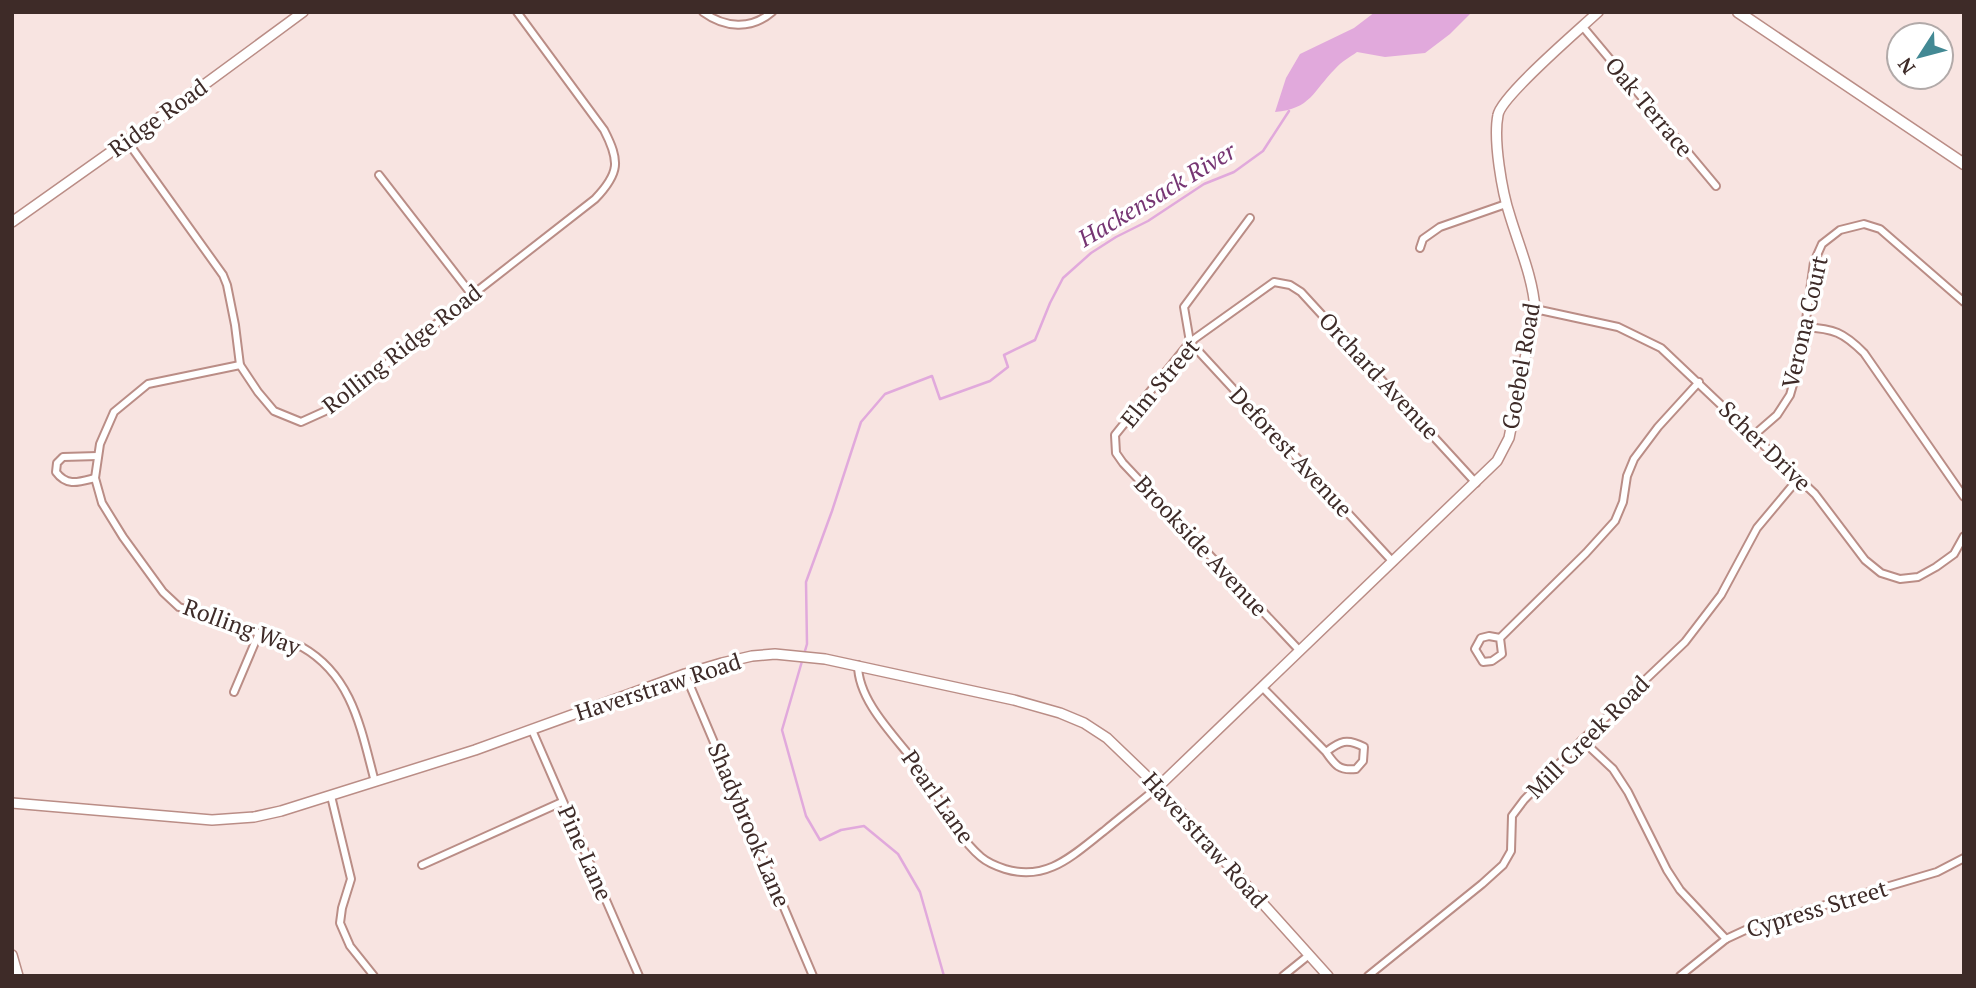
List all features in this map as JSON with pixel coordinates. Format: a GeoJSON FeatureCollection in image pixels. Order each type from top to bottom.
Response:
{"type":"FeatureCollection","features":[{"type":"Feature","properties":{"kind":"main road"},"geometry":{"type":"LineString","coordinates":[[1738,12],[1964,164]]}},
{"type":"Feature","properties":{"kind":"street","name":"Ridge Road"},"geometry":{"type":"LineString","coordinates":[[12,222],[303,12]]}},
{"type":"Feature","properties":{"kind":"street","name":"Rolling Ridge Road"},"geometry":{"type":"LineString","coordinates":[[127,141],[223,275],[235,326],[240,365],[274,411],[301,422],[332,408],[608,186],[616,167],[613,148],[604,130],[517,12]]}},
{"type":"Feature","properties":{"kind":"street"},"geometry":{"type":"LineString","coordinates":[[703,12],[714,20],[745,26],[756,23],[772,12]]}},
{"type":"Feature","properties":{"kind":"street","name":"Goebel Road"},"geometry":{"type":"LineString","coordinates":[[1158,787],[1264,688],[1298,650],[1497,461],[1508,438],[1535,309],[1534,293],[1506,204],[1496,141],[1498,113],[1515,91],[1598,12]]}},
{"type":"Feature","properties":{"kind":"street","name":"Oak Terrace"},"geometry":{"type":"LineString","coordinates":[[1583,27],[1716,186]]}},
{"type":"Feature","properties":{"kind":"street"},"geometry":{"type":"LineString","coordinates":[[379,175],[472,295]]}},
{"type":"Feature","properties":{"kind":"street"},"geometry":{"type":"LineString","coordinates":[[1420,248],[1423,239],[1431,232],[1506,204]]}},
{"type":"Feature","properties":{"kind":"street"},"geometry":{"type":"LineString","coordinates":[[1190,342],[1184,307],[1250,218]]}},
{"type":"Feature","properties":{"kind":"street","name":"Verona Court"},"geometry":{"type":"LineString","coordinates":[[1754,435],[1777,415],[1790,395],[1805,327],[1814,262],[1822,244],[1840,230],[1864,224],[1880,229],[1964,302]]}},
{"type":"Feature","properties":{"kind":"street","name":"Elm Street"},"geometry":{"type":"LineString","coordinates":[[1115,435],[1190,342],[1273,282]]}},
{"type":"Feature","properties":{"kind":"street","name":"Orchard Avenue"},"geometry":{"type":"LineString","coordinates":[[1273,282],[1290,285],[1301,292],[1476,482]]}},
{"type":"Feature","properties":{"kind":"street","name":"Scher Drive"},"geometry":{"type":"LineString","coordinates":[[1535,309],[1618,327],[1661,348],[1815,494],[1865,561],[1881,573],[1900,579],[1918,577],[1954,554],[1964,536]]}},
{"type":"Feature","properties":{"kind":"street"},"geometry":{"type":"LineString","coordinates":[[1805,327],[1827,329],[1848,337],[1864,353],[1964,497]]}},
{"type":"Feature","properties":{"kind":"street","name":"Deforest Avenue"},"geometry":{"type":"LineString","coordinates":[[1190,342],[1393,562]]}},
{"type":"Feature","properties":{"kind":"street","name":"Rolling Way"},"geometry":{"type":"LineString","coordinates":[[240,365],[148,384],[114,412],[100,444],[95,478],[102,503],[163,592],[179,607],[302,647],[319,656],[341,682],[356,713],[375,782]]}},
{"type":"Feature","properties":{"kind":"street"},"geometry":{"type":"LineString","coordinates":[[1500,638],[1586,554],[1615,520],[1623,502],[1627,476],[1634,459],[1658,427],[1699,382]]}},
{"type":"Feature","properties":{"kind":"street","name":"Brookside Avenue"},"geometry":{"type":"LineString","coordinates":[[1115,435],[1116,453],[1124,463],[1298,650]]}},
{"type":"Feature","properties":{"kind":"street"},"geometry":{"type":"LineString","coordinates":[[95,478],[71,482],[62,480],[56,472],[57,463],[63,457],[98,456]]}},
{"type":"Feature","properties":{"kind":"street","name":"Mill Creek Road"},"geometry":{"type":"LineString","coordinates":[[1368,976],[1503,865],[1511,851],[1512,816],[1524,800],[1582,740],[1685,642],[1721,595],[1757,528],[1798,479]]}},
{"type":"Feature","properties":{"kind":"street"},"geometry":{"type":"LineString","coordinates":[[234,692],[259,633]]}},
{"type":"Feature","properties":{"kind":"street"},"geometry":{"type":"LineString","coordinates":[[1481,638],[1500,638],[1502,654],[1492,661],[1483,662],[1475,649],[1481,638]]}},
{"type":"Feature","properties":{"kind":"street","name":"Haverstraw Road"},"geometry":{"type":"LineString","coordinates":[[12,803],[153,816],[233,820],[281,811],[532,730],[685,674],[752,656],[799,655],[859,665],[1014,700],[1084,723],[1107,738],[1158,787],[1328,976]]}},
{"type":"Feature","properties":{"kind":"street","name":"Pearl Lane"},"geometry":{"type":"LineString","coordinates":[[859,665],[858,677],[878,715],[921,771],[968,843],[982,858],[994,865],[1030,873],[1066,861],[1158,787]]}},
{"type":"Feature","properties":{"kind":"street","name":"Shadybrook Lane"},"geometry":{"type":"LineString","coordinates":[[685,674],[813,976]]}},
{"type":"Feature","properties":{"kind":"street"},"geometry":{"type":"LineString","coordinates":[[1264,688],[1333,762],[1345,770],[1356,769],[1363,761],[1364,747],[1353,741],[1338,743],[1326,752]]}},
{"type":"Feature","properties":{"kind":"street","name":"Pine Lane"},"geometry":{"type":"LineString","coordinates":[[532,730],[639,976]]}},
{"type":"Feature","properties":{"kind":"street"},"geometry":{"type":"LineString","coordinates":[[1582,740],[1613,769],[1680,890],[1726,939]]}},
{"type":"Feature","properties":{"kind":"street"},"geometry":{"type":"LineString","coordinates":[[331,796],[351,879],[340,923],[350,946],[374,976]]}},
{"type":"Feature","properties":{"kind":"street"},"geometry":{"type":"LineString","coordinates":[[422,865],[562,802]]}},
{"type":"Feature","properties":{"kind":"street","name":"Cypress Street"},"geometry":{"type":"LineString","coordinates":[[1680,976],[1726,939],[1754,926],[1937,872],[1964,858]]}},
{"type":"Feature","properties":{"kind":"street"},"geometry":{"type":"LineString","coordinates":[[12,955],[18,976]]}},
{"type":"Feature","properties":{"kind":"street"},"geometry":{"type":"LineString","coordinates":[[1283,976],[1309,956]]}},
{"type":"Feature","properties":{"kind":"shaded area"},"geometry":{"type":"Polygon","coordinates":[[[1375,12],[1472,12],[1450,34],[1425,53],[1385,57],[1357,52],[1337,66],[1304,103],[1275,112],[1286,78],[1300,54],[1354,28],[1375,12]]]}},
{"type":"Feature","properties":{"kind":"waterway","name":"Hackensack River"},"geometry":{"type":"LineString","coordinates":[[944,976],[920,892],[898,854],[864,826],[841,830],[820,840],[806,816],[782,730],[807,644],[806,582],[861,422],[885,394],[932,376],[940,399],[990,381],[1008,367],[1004,355],[1035,340],[1063,278],[1091,253],[1116,237],[1148,221],[1204,184],[1234,172],[1263,151],[1289,111]]}}]}
